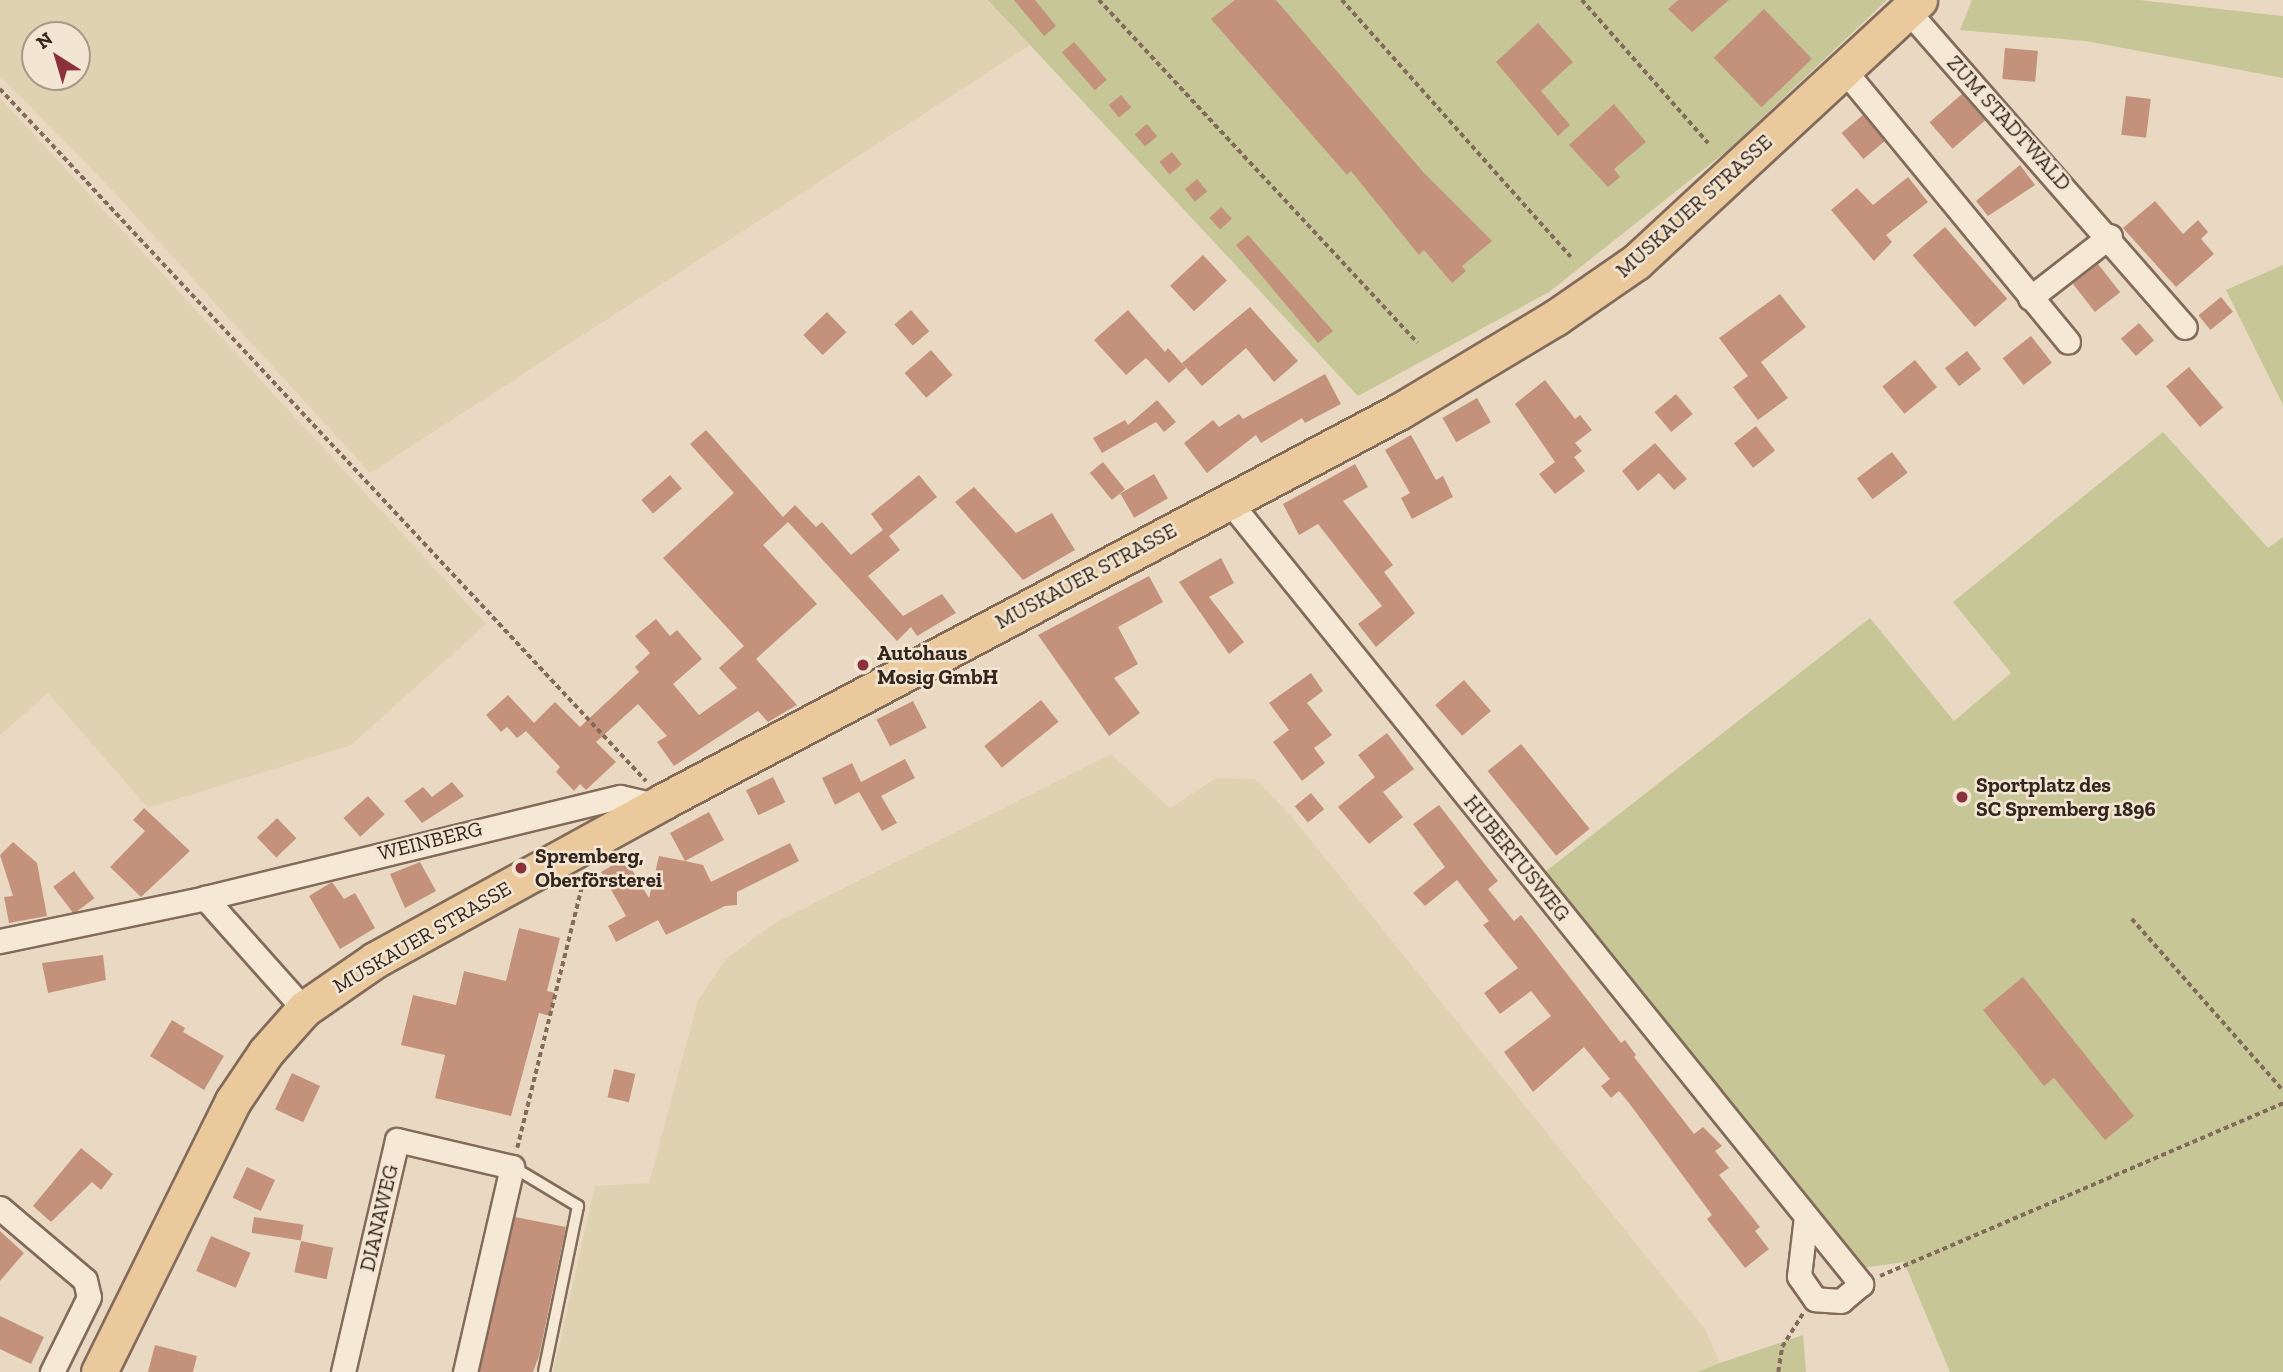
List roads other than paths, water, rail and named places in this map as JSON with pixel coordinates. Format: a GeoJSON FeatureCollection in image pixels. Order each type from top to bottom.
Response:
{"type":"FeatureCollection","features":[{"type":"Feature","properties":{"kind":"main road","name":"MUSKAUER STRASSE"},"geometry":{"type":"LineString","coordinates":[[99,1372],[233,1101],[266,1052],[304,1009],[375,960],[660,803],[1400,411],[1555,318],[1626,269],[1914,5]]}},
{"type":"Feature","properties":{"kind":"street","name":"ZUM STADTWALD"},"geometry":{"type":"LineString","coordinates":[[1914,5],[2185,327]]}},
{"type":"Feature","properties":{"kind":"street"},"geometry":{"type":"LineString","coordinates":[[1844,70],[2029,298],[2068,342]]}},
{"type":"Feature","properties":{"kind":"street"},"geometry":{"type":"LineString","coordinates":[[2029,298],[2110,236]]}},
{"type":"Feature","properties":{"kind":"street","name":"HUBERTUSWEG"},"geometry":{"type":"LineString","coordinates":[[1228,500],[1861,1284],[1841,1301],[1815,1298],[1799,1276],[1806,1216]]}},
{"type":"Feature","properties":{"kind":"street","name":"WEINBERG"},"geometry":{"type":"LineString","coordinates":[[0,941],[205,898],[620,797],[660,803]]}},
{"type":"Feature","properties":{"kind":"street"},"geometry":{"type":"LineString","coordinates":[[205,898],[304,1009]]}},
{"type":"Feature","properties":{"kind":"street","name":"DIANAWEG"},"geometry":{"type":"LineString","coordinates":[[343,1372],[397,1139],[512,1167]]}},
{"type":"Feature","properties":{"kind":"street"},"geometry":{"type":"LineString","coordinates":[[464,1372],[512,1167]]}},
{"type":"Feature","properties":{"kind":"street"},"geometry":{"type":"LineString","coordinates":[[0,1208],[85,1280],[89,1297],[52,1372]]}},
{"type":"Feature","properties":{"kind":"lane"},"geometry":{"type":"LineString","coordinates":[[512,1167],[578,1206],[544,1372]]}},
{"type":"Feature","properties":{"kind":"place","name":"Autohaus Mosig GmbH"},"geometry":{"type":"Point","coordinates":[863,665]}},
{"type":"Feature","properties":{"kind":"place","name":"Sportplatz des SC Spremberg 1896"},"geometry":{"type":"Point","coordinates":[1962,797]}},
{"type":"Feature","properties":{"kind":"place","name":"Spremberg, Oberförsterei"},"geometry":{"type":"Point","coordinates":[521,868]}}]}
